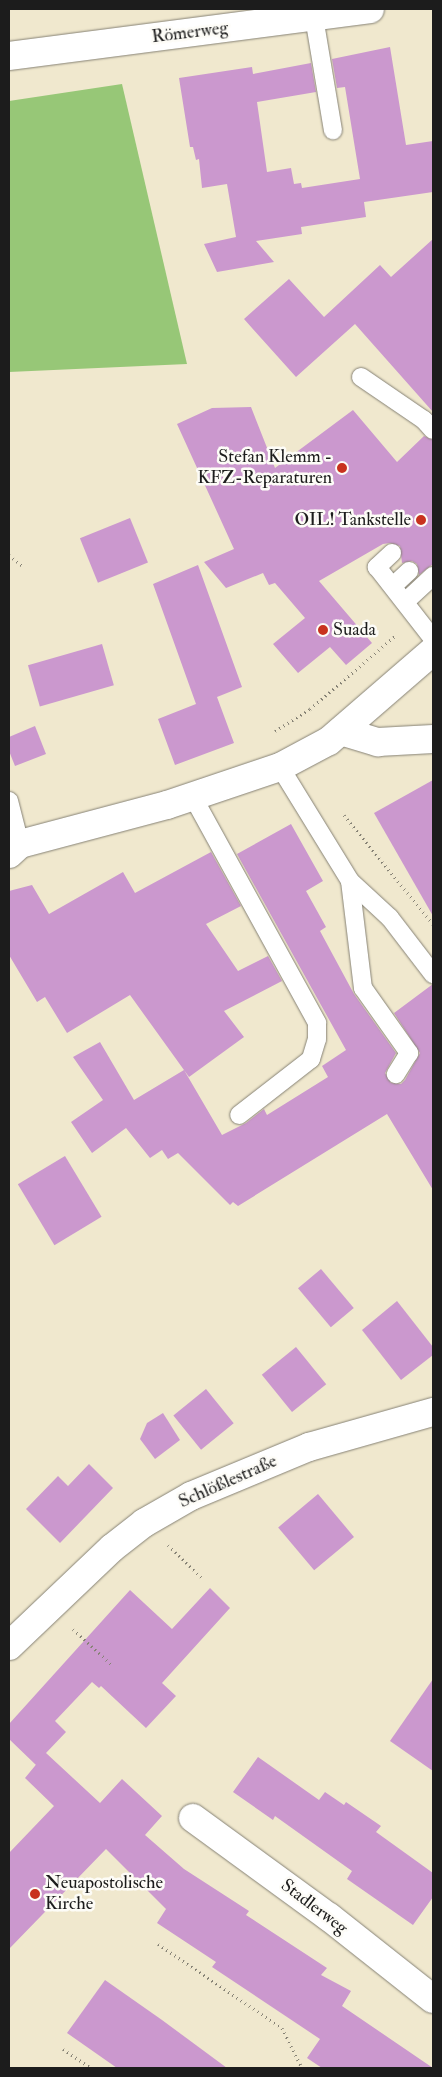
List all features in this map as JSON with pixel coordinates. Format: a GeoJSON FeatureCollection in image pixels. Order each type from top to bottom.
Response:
{"type":"FeatureCollection","features":[{"type":"Feature","properties":{"kind":"street","name":"Römerweg"},"geometry":{"type":"LineString","coordinates":[[9,56],[370,9]]}},
{"type":"Feature","properties":{"kind":"street"},"geometry":{"type":"LineString","coordinates":[[13,846],[193,797],[280,766],[335,736],[433,651]]}},
{"type":"Feature","properties":{"kind":"street"},"geometry":{"type":"LineString","coordinates":[[335,736],[378,742],[433,740]]}},
{"type":"Feature","properties":{"kind":"street","name":"Schlößlestraße"},"geometry":{"type":"LineString","coordinates":[[9,1646],[48,1605],[144,1523],[206,1488],[309,1447],[433,1412]]}},
{"type":"Feature","properties":{"kind":"street","name":"Stadlerweg"},"geometry":{"type":"LineString","coordinates":[[193,1818],[329,1917],[433,1999]]}},
{"type":"Feature","properties":{"kind":"lane"},"geometry":{"type":"LineString","coordinates":[[314,17],[333,130]]}},
{"type":"Feature","properties":{"kind":"lane"},"geometry":{"type":"LineString","coordinates":[[361,377],[424,420],[433,430]]}},
{"type":"Feature","properties":{"kind":"lane"},"geometry":{"type":"LineString","coordinates":[[392,553],[378,567],[433,639]]}},
{"type":"Feature","properties":{"kind":"lane"},"geometry":{"type":"LineString","coordinates":[[393,586],[409,571]]}},
{"type":"Feature","properties":{"kind":"lane"},"geometry":{"type":"LineString","coordinates":[[404,602],[433,576]]}},
{"type":"Feature","properties":{"kind":"lane"},"geometry":{"type":"LineString","coordinates":[[280,766],[350,881],[390,918],[433,974]]}},
{"type":"Feature","properties":{"kind":"lane"},"geometry":{"type":"LineString","coordinates":[[193,797],[317,1023],[318,1039],[311,1059],[240,1115]]}},
{"type":"Feature","properties":{"kind":"lane"},"geometry":{"type":"LineString","coordinates":[[9,801],[13,846]]}},
{"type":"Feature","properties":{"kind":"lane"},"geometry":{"type":"LineString","coordinates":[[350,881],[363,988],[409,1053],[396,1074]]}},
{"type":"Feature","properties":{"kind":"path"},"geometry":{"type":"LineString","coordinates":[[9,555],[24,567]]}},
{"type":"Feature","properties":{"kind":"path"},"geometry":{"type":"LineString","coordinates":[[271,734],[310,709],[417,618]]}},
{"type":"Feature","properties":{"kind":"path"},"geometry":{"type":"LineString","coordinates":[[342,812],[358,837],[433,924]]}},
{"type":"Feature","properties":{"kind":"path"},"geometry":{"type":"LineString","coordinates":[[144,1523],[202,1578]]}},
{"type":"Feature","properties":{"kind":"path"},"geometry":{"type":"LineString","coordinates":[[48,1605],[113,1666]]}},
{"type":"Feature","properties":{"kind":"path"},"geometry":{"type":"LineString","coordinates":[[158,1944],[282,2028],[302,2068]]}},
{"type":"Feature","properties":{"kind":"path"},"geometry":{"type":"LineString","coordinates":[[63,2049],[91,2068]]}},
{"type":"Feature","properties":{"kind":"green space"},"geometry":{"type":"Polygon","coordinates":[[[122,84],[187,364],[9,372],[9,101],[122,84]]]}},
{"type":"Feature","properties":{"kind":"building"},"geometry":{"type":"Polygon","coordinates":[[[390,47],[406,145],[433,141],[433,192],[364,202],[366,217],[301,227],[302,234],[256,241],[274,262],[217,272],[204,244],[236,237],[227,184],[202,188],[199,159],[196,160],[193,147],[190,147],[179,78],[252,67],[253,74],[311,63],[316,92],[257,102],[267,172],[291,168],[294,184],[301,183],[302,188],[360,179],[345,87],[337,88],[332,59],[390,47]]]}},
{"type":"Feature","properties":{"kind":"building"},"geometry":{"type":"Polygon","coordinates":[[[433,239],[433,412],[355,324],[296,377],[244,319],[289,279],[324,317],[380,265],[391,277],[433,239]]]}},
{"type":"Feature","properties":{"kind":"building"},"geometry":{"type":"Polygon","coordinates":[[[251,407],[275,468],[353,410],[397,462],[424,436],[433,440],[433,564],[419,575],[417,564],[412,561],[402,563],[400,546],[390,543],[383,544],[319,581],[372,643],[346,665],[330,647],[298,673],[273,644],[305,618],[275,583],[269,585],[263,573],[226,588],[204,562],[234,549],[177,424],[212,408],[251,407]]]}},
{"type":"Feature","properties":{"kind":"building"},"geometry":{"type":"Polygon","coordinates":[[[130,518],[148,563],[98,583],[80,538],[130,518]]]}},
{"type":"Feature","properties":{"kind":"building"},"geometry":{"type":"Polygon","coordinates":[[[198,565],[242,687],[217,697],[234,743],[175,765],[158,719],[196,704],[153,584],[198,565]]]}},
{"type":"Feature","properties":{"kind":"building"},"geometry":{"type":"Polygon","coordinates":[[[102,644],[114,685],[40,707],[28,665],[102,644]]]}},
{"type":"Feature","properties":{"kind":"building"},"geometry":{"type":"Polygon","coordinates":[[[35,726],[46,754],[15,766],[9,751],[9,737],[35,726]]]}},
{"type":"Feature","properties":{"kind":"building"},"geometry":{"type":"Polygon","coordinates":[[[433,780],[433,916],[374,813],[433,780]]]}},
{"type":"Feature","properties":{"kind":"building"},"geometry":{"type":"Polygon","coordinates":[[[291,824],[323,881],[306,891],[326,927],[320,931],[354,994],[396,1053],[385,1073],[391,1083],[401,1084],[405,1080],[420,1053],[394,1013],[433,984],[433,1190],[387,1114],[238,1206],[233,1202],[230,1205],[178,1153],[168,1159],[162,1150],[150,1158],[126,1128],[92,1153],[71,1122],[103,1100],[73,1057],[100,1042],[134,1100],[184,1070],[222,1135],[246,1123],[264,1109],[267,1115],[328,1077],[322,1066],[346,1050],[237,854],[291,824]]]}},
{"type":"Feature","properties":{"kind":"building"},"geometry":{"type":"Polygon","coordinates":[[[211,852],[241,906],[206,924],[238,971],[268,956],[282,981],[224,1011],[244,1037],[189,1077],[130,995],[67,1033],[45,997],[37,1002],[9,955],[9,891],[32,885],[49,914],[123,872],[135,893],[211,852]]]}},
{"type":"Feature","properties":{"kind":"building"},"geometry":{"type":"Polygon","coordinates":[[[65,1156],[102,1217],[54,1245],[18,1184],[65,1156]]]}},
{"type":"Feature","properties":{"kind":"building"},"geometry":{"type":"Polygon","coordinates":[[[321,1269],[354,1308],[331,1327],[298,1288],[321,1269]]]}},
{"type":"Feature","properties":{"kind":"building"},"geometry":{"type":"Polygon","coordinates":[[[397,1301],[433,1347],[433,1355],[401,1380],[362,1330],[397,1301]]]}},
{"type":"Feature","properties":{"kind":"building"},"geometry":{"type":"Polygon","coordinates":[[[296,1347],[326,1384],[292,1412],[262,1375],[296,1347]]]}},
{"type":"Feature","properties":{"kind":"building"},"geometry":{"type":"Polygon","coordinates":[[[206,1389],[234,1423],[201,1450],[173,1415],[206,1389]]]}},
{"type":"Feature","properties":{"kind":"building"},"geometry":{"type":"Polygon","coordinates":[[[163,1413],[180,1440],[155,1459],[140,1439],[147,1423],[163,1413]]]}},
{"type":"Feature","properties":{"kind":"building"},"geometry":{"type":"Polygon","coordinates":[[[89,1464],[113,1488],[60,1543],[26,1509],[58,1476],[68,1486],[89,1464]]]}},
{"type":"Feature","properties":{"kind":"building"},"geometry":{"type":"Polygon","coordinates":[[[318,1494],[354,1537],[314,1570],[278,1527],[318,1494]]]}},
{"type":"Feature","properties":{"kind":"building"},"geometry":{"type":"Polygon","coordinates":[[[210,1588],[230,1608],[162,1683],[176,1696],[146,1728],[101,1686],[99,1688],[92,1682],[55,1721],[66,1732],[46,1753],[100,1803],[122,1779],[162,1816],[145,1835],[184,1869],[249,1911],[246,1915],[327,1968],[321,1975],[351,1991],[342,2006],[433,2068],[322,2068],[307,2058],[320,2039],[212,1967],[216,1962],[157,1923],[166,1909],[106,1849],[9,1949],[9,1853],[54,1806],[25,1778],[36,1765],[9,1739],[9,1724],[130,1590],[172,1629],[210,1588]]]}},
{"type":"Feature","properties":{"kind":"building"},"geometry":{"type":"Polygon","coordinates":[[[433,1679],[433,1771],[390,1741],[433,1679]]]}},
{"type":"Feature","properties":{"kind":"building"},"geometry":{"type":"Polygon","coordinates":[[[258,1757],[319,1800],[325,1792],[344,1805],[346,1802],[381,1826],[376,1832],[433,1873],[433,1897],[413,1925],[347,1879],[352,1871],[275,1816],[273,1820],[233,1792],[258,1757]]]}},
{"type":"Feature","properties":{"kind":"building"},"geometry":{"type":"Polygon","coordinates":[[[105,1980],[227,2068],[117,2068],[67,2033],[105,1980]]]}},
{"type":"Feature","properties":{"kind":"place","name":"Stefan Klemm - KFZ-Reparaturen"},"geometry":{"type":"Point","coordinates":[342,468]}},
{"type":"Feature","properties":{"kind":"place","name":"OIL! Tankstelle"},"geometry":{"type":"Point","coordinates":[421,520]}},
{"type":"Feature","properties":{"kind":"place","name":"Suada"},"geometry":{"type":"Point","coordinates":[323,630]}},
{"type":"Feature","properties":{"kind":"place","name":"Neuapostolische Kirche"},"geometry":{"type":"Point","coordinates":[35,1894]}}]}
